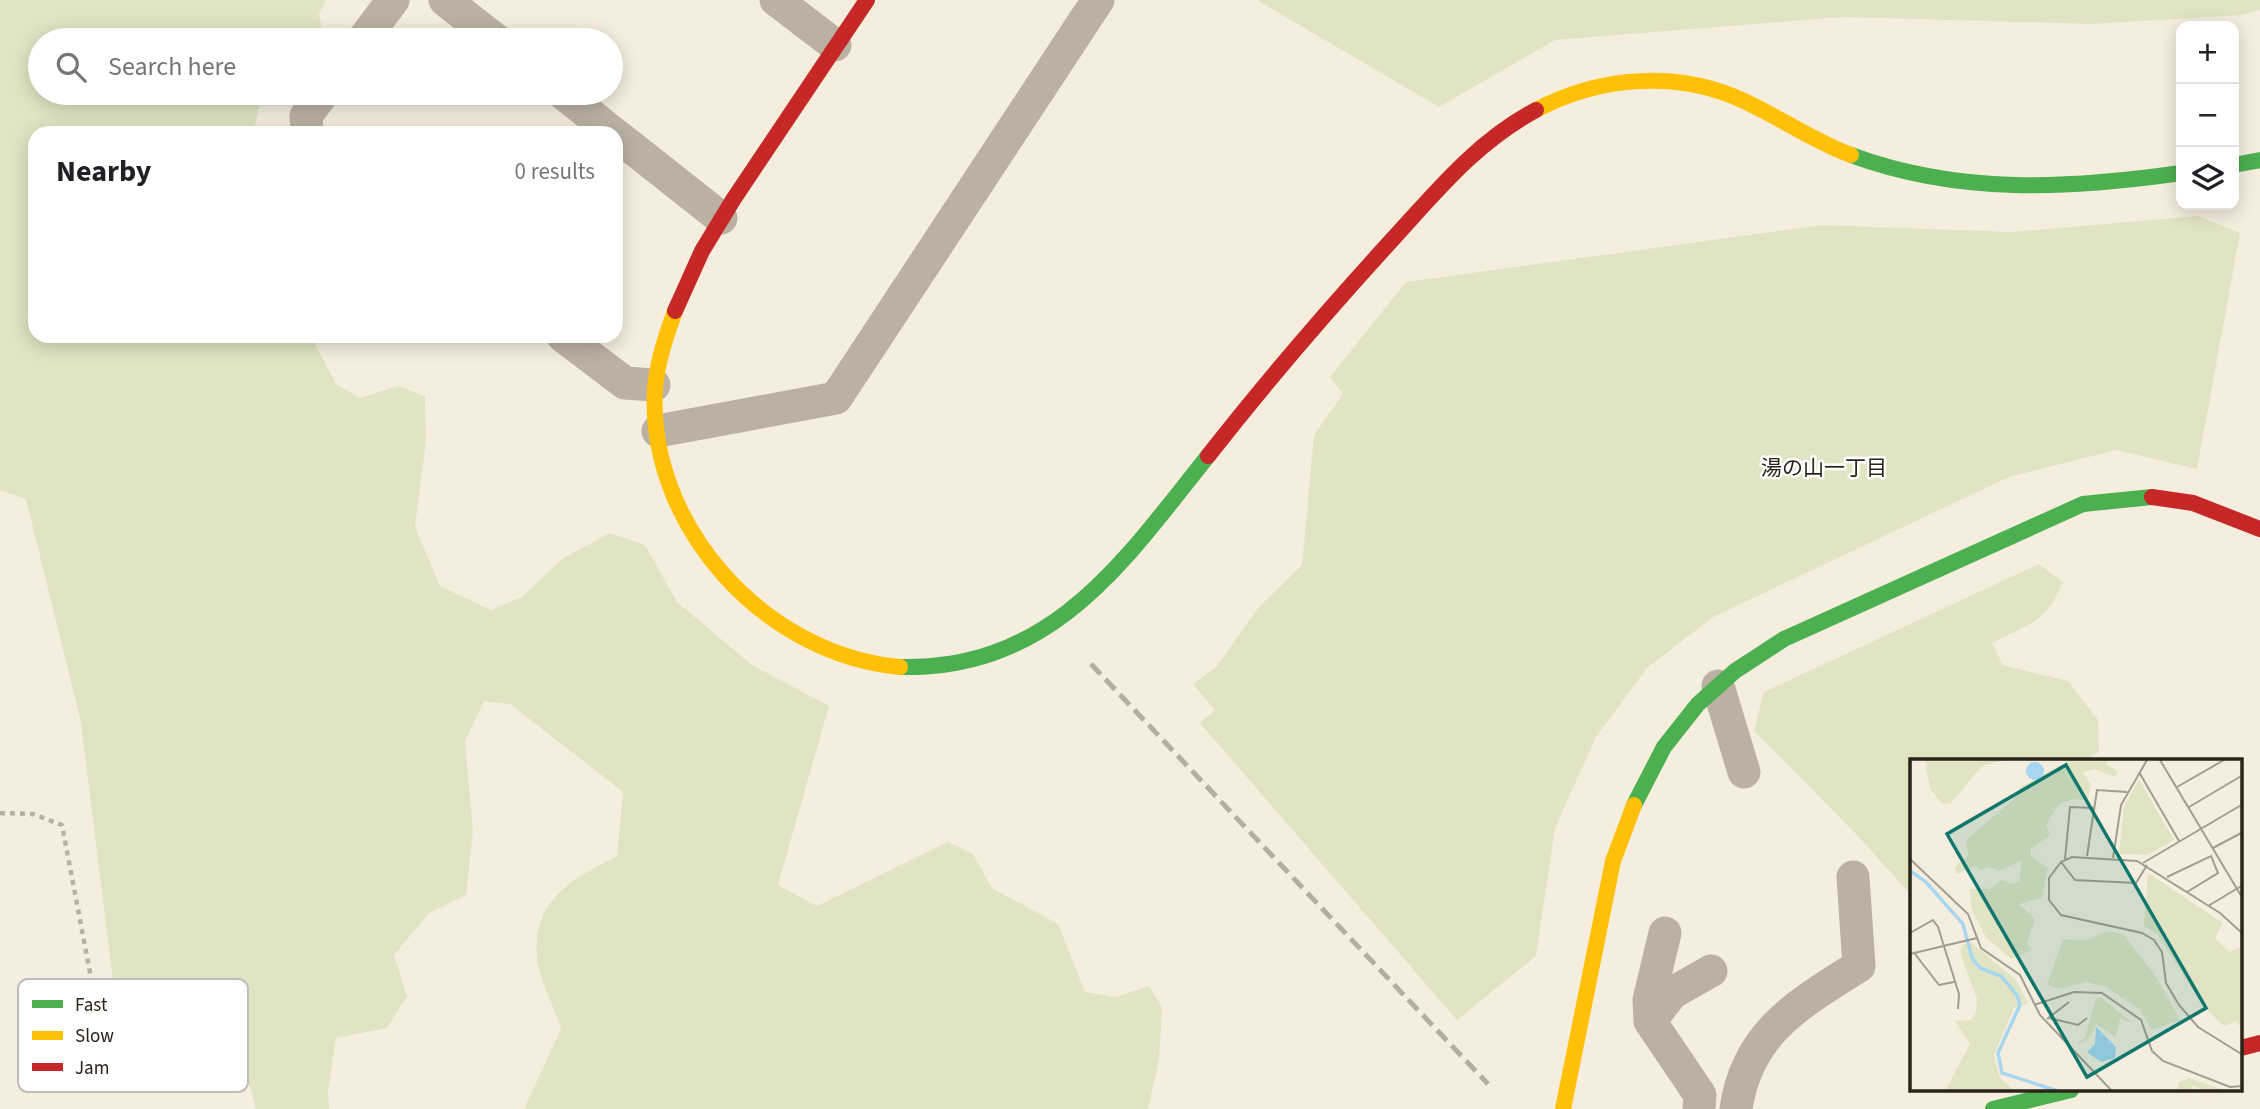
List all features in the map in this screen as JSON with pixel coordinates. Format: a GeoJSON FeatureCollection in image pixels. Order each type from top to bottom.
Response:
{"type":"FeatureCollection","features":[{"type":"Feature","properties":{"kind":"street"},"geometry":{"type":"LineString","coordinates":[[372,28],[393,0]]}},
{"type":"Feature","properties":{"kind":"street"},"geometry":{"type":"LineString","coordinates":[[445,0],[481,28]]}},
{"type":"Feature","properties":{"kind":"street"},"geometry":{"type":"LineString","coordinates":[[776,0],[835,45]]}},
{"type":"Feature","properties":{"kind":"street"},"geometry":{"type":"LineString","coordinates":[[867,0],[721,218],[683,287],[666,333],[654,385],[658,431],[667,470],[687,523],[720,573],[757,610],[817,645],[874,665],[932,666],[982,655],[1027,637],[1078,606],[1124,562],[1242,412],[1357,279],[1481,146],[1525,115],[1579,91],[1634,79],[1692,83],[1741,100],[1807,136],[1862,160],[1923,177],[1989,184],[2062,185],[2176,174]]}},
{"type":"Feature","properties":{"kind":"street"},"geometry":{"type":"LineString","coordinates":[[658,431],[836,398],[1098,0]]}},
{"type":"Feature","properties":{"kind":"street"},"geometry":{"type":"LineString","coordinates":[[307,126],[306,116],[315,105]]}},
{"type":"Feature","properties":{"kind":"street"},"geometry":{"type":"LineString","coordinates":[[578,105],[605,126]]}},
{"type":"Feature","properties":{"kind":"street"},"geometry":{"type":"LineString","coordinates":[[623,140],[721,218]]}},
{"type":"Feature","properties":{"kind":"street"},"geometry":{"type":"LineString","coordinates":[[2239,164],[2260,160]]}},
{"type":"Feature","properties":{"kind":"street"},"geometry":{"type":"LineString","coordinates":[[572,343],[625,383],[654,385]]}},
{"type":"Feature","properties":{"kind":"street"},"geometry":{"type":"LineString","coordinates":[[1563,1109],[1613,861],[1635,802],[1664,747],[1698,704],[1718,686],[1784,639],[2084,504],[2136,495],[2176,497],[2220,510],[2260,529]]}},
{"type":"Feature","properties":{"kind":"street"},"geometry":{"type":"LineString","coordinates":[[1718,686],[1744,772]]}},
{"type":"Feature","properties":{"kind":"street"},"geometry":{"type":"LineString","coordinates":[[1735,1109],[1739,1089],[1763,1039],[1792,1008],[1858,967],[1853,877]]}},
{"type":"Feature","properties":{"kind":"street"},"geometry":{"type":"LineString","coordinates":[[1665,933],[1649,1000],[1650,1021],[1700,1094],[1699,1109]]}},
{"type":"Feature","properties":{"kind":"street"},"geometry":{"type":"LineString","coordinates":[[1650,1021],[1672,993],[1711,971]]}},
{"type":"Feature","properties":{"kind":"street"},"geometry":{"type":"LineString","coordinates":[[2242,1048],[2260,1043]]}},
{"type":"Feature","properties":{"kind":"street"},"geometry":{"type":"LineString","coordinates":[[1993,1109],[2063,1092]]}},
{"type":"Feature","properties":{"kind":"path"},"geometry":{"type":"LineString","coordinates":[[0,813],[33,814],[62,825],[91,979]]}},
{"type":"Feature","properties":{"kind":"green space"},"geometry":{"type":"Polygon","coordinates":[[[0,0],[326,0],[319,14],[322,28],[28,28],[28,105],[260,105],[255,126],[28,126],[28,343],[315,343],[336,384],[360,398],[398,386],[425,396],[426,441],[415,527],[440,586],[491,610],[522,597],[562,559],[610,533],[645,545],[677,602],[752,665],[829,706],[778,885],[817,906],[948,842],[973,854],[992,888],[1058,924],[1085,992],[1116,997],[1149,986],[1162,1008],[1159,1059],[1148,1109],[524,1109],[561,1029],[538,965],[537,937],[541,920],[559,893],[585,873],[617,856],[623,792],[510,704],[484,701],[465,741],[473,831],[466,895],[429,913],[394,955],[407,996],[387,1028],[336,1038],[328,1091],[329,1109],[256,1109],[248,1080],[248,979],[113,979],[81,723],[26,499],[0,490],[0,0]]]}},
{"type":"Feature","properties":{"kind":"green space"},"geometry":{"type":"Polygon","coordinates":[[[1257,0],[2260,0],[2260,10],[2243,15],[2091,24],[1844,17],[1555,40],[1439,107],[1257,0]]]}},
{"type":"Feature","properties":{"kind":"green space"},"geometry":{"type":"Polygon","coordinates":[[[2198,216],[2240,233],[2197,469],[2116,450],[2009,477],[1713,617],[1647,668],[1596,737],[1555,828],[1536,956],[1457,1020],[1200,723],[1215,710],[1193,684],[1217,666],[1258,608],[1302,565],[1314,435],[1343,394],[1330,377],[1406,282],[1822,225],[2012,232],[2198,216]]]}},
{"type":"Feature","properties":{"kind":"green space"},"geometry":{"type":"Polygon","coordinates":[[[2039,564],[2063,582],[2050,607],[2035,621],[1992,643],[2003,665],[2068,681],[2098,720],[2099,752],[2086,759],[1910,759],[1910,894],[1857,835],[1754,731],[1764,692],[2039,564]]]}},
{"type":"Feature","properties":{"kind":"railway"},"geometry":{"type":"LineString","coordinates":[[1091,664],[1488,1084]]}},
{"type":"Feature","properties":{"kind":"traffic: fast"},"geometry":{"type":"LineString","coordinates":[[1851,155],[1932,177],[2014,185],[2097,183],[2176,174]]}},
{"type":"Feature","properties":{"kind":"traffic: fast"},"geometry":{"type":"LineString","coordinates":[[2239,164],[2260,160]]}},
{"type":"Feature","properties":{"kind":"traffic: fast"},"geometry":{"type":"LineString","coordinates":[[900,667],[954,663],[1001,650],[1042,630],[1079,602],[1114,570],[1208,456]]}},
{"type":"Feature","properties":{"kind":"traffic: fast"},"geometry":{"type":"LineString","coordinates":[[1634,805],[1664,747],[1698,704],[1735,671],[1784,639],[2083,504],[2152,497]]}},
{"type":"Feature","properties":{"kind":"traffic: fast"},"geometry":{"type":"LineString","coordinates":[[1993,1109],[2063,1092]]}},
{"type":"Feature","properties":{"kind":"traffic: slow"},"geometry":{"type":"LineString","coordinates":[[1536,110],[1586,90],[1639,81],[1666,81],[1719,91],[1851,155]]}},
{"type":"Feature","properties":{"kind":"traffic: slow"},"geometry":{"type":"LineString","coordinates":[[675,311],[662,349],[656,379],[658,440],[671,489],[693,534],[724,575],[761,610],[804,638],[850,657],[900,667]]}},
{"type":"Feature","properties":{"kind":"traffic: slow"},"geometry":{"type":"LineString","coordinates":[[1563,1109],[1613,861],[1634,805]]}},
{"type":"Feature","properties":{"kind":"traffic: jam"},"geometry":{"type":"LineString","coordinates":[[675,311],[702,251],[733,200],[867,0]]}},
{"type":"Feature","properties":{"kind":"traffic: jam"},"geometry":{"type":"LineString","coordinates":[[1208,456],[1320,320],[1441,186],[1494,137],[1536,110]]}},
{"type":"Feature","properties":{"kind":"traffic: jam"},"geometry":{"type":"LineString","coordinates":[[2152,497],[2193,503],[2260,529]]}},
{"type":"Feature","properties":{"kind":"traffic: jam"},"geometry":{"type":"LineString","coordinates":[[2242,1048],[2260,1043]]}},
{"type":"Feature","properties":{"kind":"district","name":"湯の山一丁目"},"geometry":{"type":"Point","coordinates":[1824,468]}}]}
